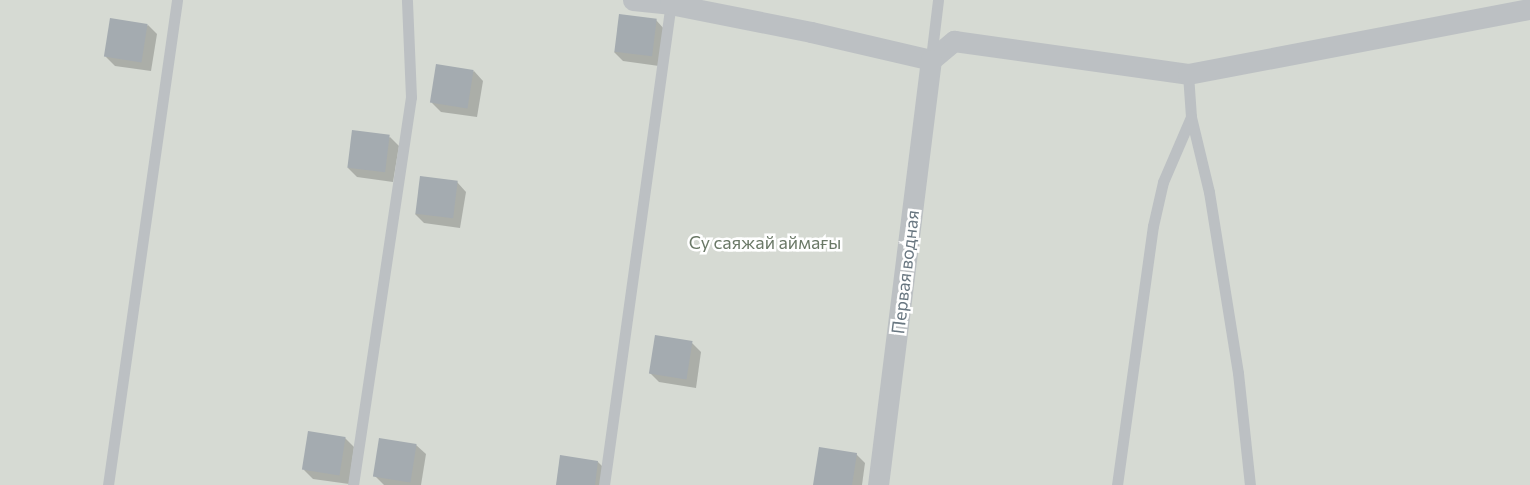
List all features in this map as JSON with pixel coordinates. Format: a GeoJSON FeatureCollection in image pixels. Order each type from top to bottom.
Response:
{"type":"FeatureCollection","features":[{"type":"Feature","properties":{"kind":"street"},"geometry":{"type":"LineString","coordinates":[[633,0],[671,2],[931,60],[954,41],[1188,74],[1530,9]]}},
{"type":"Feature","properties":{"kind":"street","name":"Первая водная"},"geometry":{"type":"LineString","coordinates":[[878,485],[931,60]]}},
{"type":"Feature","properties":{"kind":"lane"},"geometry":{"type":"LineString","coordinates":[[108,485],[177,0]]}},
{"type":"Feature","properties":{"kind":"lane"},"geometry":{"type":"LineString","coordinates":[[353,485],[411,97],[407,0]]}},
{"type":"Feature","properties":{"kind":"lane"},"geometry":{"type":"LineString","coordinates":[[931,60],[938,0]]}},
{"type":"Feature","properties":{"kind":"lane"},"geometry":{"type":"LineString","coordinates":[[604,485],[671,2]]}},
{"type":"Feature","properties":{"kind":"lane"},"geometry":{"type":"LineString","coordinates":[[1188,74],[1191,117],[1209,192],[1238,374],[1250,485]]}},
{"type":"Feature","properties":{"kind":"lane"},"geometry":{"type":"LineString","coordinates":[[1117,485],[1153,226],[1163,182],[1191,117]]}},
{"type":"Feature","properties":{"kind":"green space","name":"Су саяжай аймағы"},"geometry":{"type":"Polygon","coordinates":[[[0,0],[1530,0],[1530,485],[0,485],[0,0]]]}},
{"type":"Feature","properties":{"kind":"building"},"geometry":{"type":"Polygon","coordinates":[[[619,14],[657,19],[652,56],[614,52],[619,14]]]}},
{"type":"Feature","properties":{"kind":"building"},"geometry":{"type":"Polygon","coordinates":[[[110,18],[148,24],[141,62],[104,57],[110,18]]]}},
{"type":"Feature","properties":{"kind":"building"},"geometry":{"type":"Polygon","coordinates":[[[436,64],[474,70],[467,108],[430,103],[436,64]]]}},
{"type":"Feature","properties":{"kind":"building"},"geometry":{"type":"Polygon","coordinates":[[[352,130],[390,135],[385,172],[347,168],[352,130]]]}},
{"type":"Feature","properties":{"kind":"building"},"geometry":{"type":"Polygon","coordinates":[[[420,176],[458,181],[453,218],[415,214],[420,176]]]}},
{"type":"Feature","properties":{"kind":"building"},"geometry":{"type":"Polygon","coordinates":[[[655,335],[693,341],[686,379],[649,374],[655,335]]]}},
{"type":"Feature","properties":{"kind":"building"},"geometry":{"type":"Polygon","coordinates":[[[308,431],[346,437],[339,475],[302,470],[308,431]]]}},
{"type":"Feature","properties":{"kind":"building"},"geometry":{"type":"Polygon","coordinates":[[[379,438],[417,444],[410,482],[373,477],[379,438]]]}},
{"type":"Feature","properties":{"kind":"building"},"geometry":{"type":"Polygon","coordinates":[[[819,447],[857,453],[852,485],[813,485],[819,447]]]}},
{"type":"Feature","properties":{"kind":"building"},"geometry":{"type":"Polygon","coordinates":[[[560,455],[598,461],[595,485],[556,485],[560,455]]]}}]}
